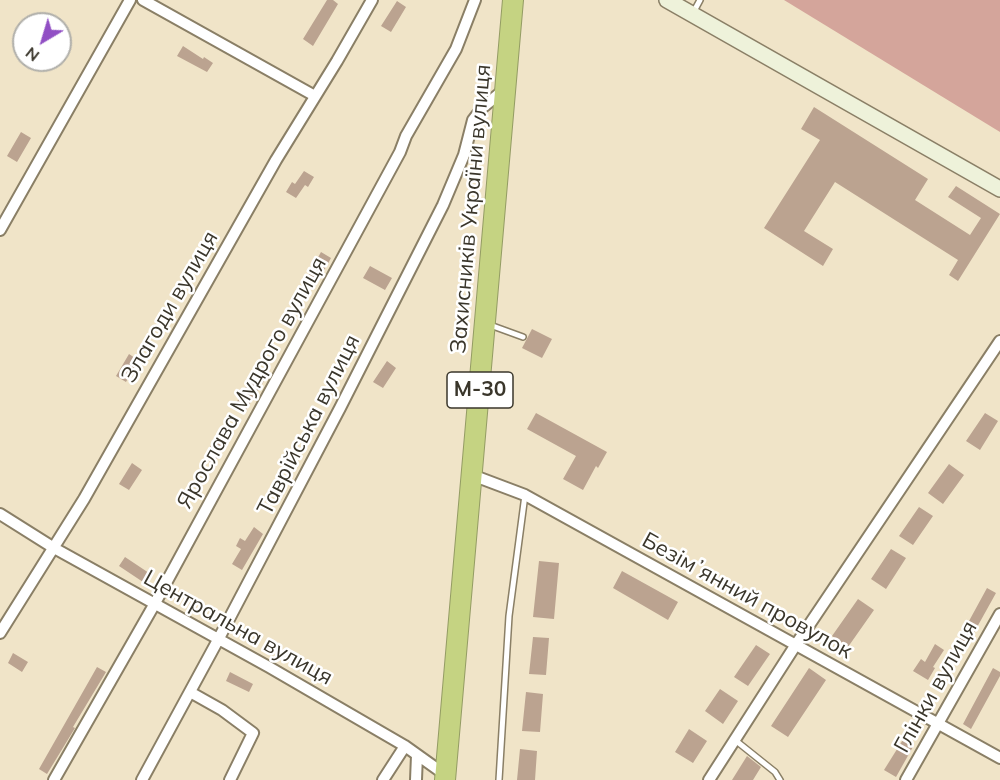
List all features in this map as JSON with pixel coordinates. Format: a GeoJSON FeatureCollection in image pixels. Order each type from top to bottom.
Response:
{"type":"FeatureCollection","features":[{"type":"Feature","properties":{"kind":"highway","name":"Захисників України вулиця"},"geometry":{"type":"LineString","coordinates":[[448,778],[513,0]]}},
{"type":"Feature","properties":{"kind":"main road"},"geometry":{"type":"LineString","coordinates":[[667,0],[1000,189]]}},
{"type":"Feature","properties":{"kind":"street"},"geometry":{"type":"LineString","coordinates":[[0,230],[130,0]]}},
{"type":"Feature","properties":{"kind":"street"},"geometry":{"type":"LineString","coordinates":[[143,0],[315,96]]}},
{"type":"Feature","properties":{"kind":"street","name":"Злагоди вулиця"},"geometry":{"type":"LineString","coordinates":[[0,633],[84,499],[276,160],[372,0]]}},
{"type":"Feature","properties":{"kind":"street","name":"Ярослава Мудрого вулиця"},"geometry":{"type":"LineString","coordinates":[[54,780],[154,605],[159,592],[378,192],[406,136],[456,49],[475,0]]}},
{"type":"Feature","properties":{"kind":"street","name":"Таврійська вулиця"},"geometry":{"type":"LineString","coordinates":[[142,780],[340,408],[443,205],[464,154],[473,120],[483,107],[504,90]]}},
{"type":"Feature","properties":{"kind":"street"},"geometry":{"type":"LineString","coordinates":[[709,780],[795,646],[995,358],[1000,341]]}},
{"type":"Feature","properties":{"kind":"street","name":"Безімʼянний провулок"},"geometry":{"type":"LineString","coordinates":[[472,474],[525,495],[1000,758]]}},
{"type":"Feature","properties":{"kind":"street","name":"Центральна вулиця"},"geometry":{"type":"LineString","coordinates":[[0,514],[54,548],[405,746],[448,778]]}},
{"type":"Feature","properties":{"kind":"street","name":"Глінки вулиця"},"geometry":{"type":"LineString","coordinates":[[906,780],[1000,614]]}},
{"type":"Feature","properties":{"kind":"street"},"geometry":{"type":"LineString","coordinates":[[190,692],[222,710],[253,733],[230,780]]}},
{"type":"Feature","properties":{"kind":"street"},"geometry":{"type":"LineString","coordinates":[[383,780],[405,746]]}},
{"type":"Feature","properties":{"kind":"street"},"geometry":{"type":"LineString","coordinates":[[416,780],[417,755]]}},
{"type":"Feature","properties":{"kind":"lane"},"geometry":{"type":"LineString","coordinates":[[692,14],[700,0]]}},
{"type":"Feature","properties":{"kind":"lane"},"geometry":{"type":"LineString","coordinates":[[486,323],[523,337]]}},
{"type":"Feature","properties":{"kind":"lane"},"geometry":{"type":"LineString","coordinates":[[499,780],[508,616],[525,495]]}},
{"type":"Feature","properties":{"kind":"lane"},"geometry":{"type":"LineString","coordinates":[[735,740],[775,772],[780,780]]}},
{"type":"Feature","properties":{"kind":"shaded area"},"geometry":{"type":"Polygon","coordinates":[[[784,0],[1000,0],[1000,132],[784,0]]]}},
{"type":"Feature","properties":{"kind":"building"},"geometry":{"type":"Polygon","coordinates":[[[327,0],[333,0],[338,4],[313,46],[303,39],[327,0]]]}},
{"type":"Feature","properties":{"kind":"building"},"geometry":{"type":"Polygon","coordinates":[[[397,1],[406,7],[391,32],[381,26],[397,1]]]}},
{"type":"Feature","properties":{"kind":"building"},"geometry":{"type":"Polygon","coordinates":[[[183,46],[213,63],[207,72],[177,56],[183,46]]]}},
{"type":"Feature","properties":{"kind":"building"},"geometry":{"type":"Polygon","coordinates":[[[814,107],[928,179],[915,200],[970,235],[981,218],[948,197],[956,186],[1000,214],[958,281],[949,275],[958,260],[835,182],[804,231],[833,249],[823,266],[764,228],[820,140],[801,129],[814,107]]]}},
{"type":"Feature","properties":{"kind":"building"},"geometry":{"type":"Polygon","coordinates":[[[21,132],[31,138],[17,162],[7,156],[21,132]]]}},
{"type":"Feature","properties":{"kind":"building"},"geometry":{"type":"Polygon","coordinates":[[[304,171],[314,177],[308,187],[305,185],[296,198],[286,192],[292,182],[295,184],[304,171]]]}},
{"type":"Feature","properties":{"kind":"building"},"geometry":{"type":"Polygon","coordinates":[[[321,252],[331,258],[315,287],[305,281],[321,252]]]}},
{"type":"Feature","properties":{"kind":"building"},"geometry":{"type":"Polygon","coordinates":[[[370,266],[392,278],[385,290],[363,278],[370,266]]]}},
{"type":"Feature","properties":{"kind":"building"},"geometry":{"type":"Polygon","coordinates":[[[532,329],[552,339],[542,358],[522,348],[532,329]]]}},
{"type":"Feature","properties":{"kind":"building"},"geometry":{"type":"Polygon","coordinates":[[[129,354],[138,360],[126,382],[116,376],[129,354]]]}},
{"type":"Feature","properties":{"kind":"building"},"geometry":{"type":"Polygon","coordinates":[[[387,361],[396,368],[383,388],[373,382],[387,361]]]}},
{"type":"Feature","properties":{"kind":"building"},"geometry":{"type":"Polygon","coordinates":[[[254,374],[264,381],[246,410],[236,403],[254,374]]]}},
{"type":"Feature","properties":{"kind":"building"},"geometry":{"type":"Polygon","coordinates":[[[536,413],[607,452],[598,468],[596,466],[583,490],[563,479],[576,456],[527,429],[536,413]]]}},
{"type":"Feature","properties":{"kind":"building"},"geometry":{"type":"Polygon","coordinates":[[[985,413],[998,421],[980,450],[966,441],[985,413]]]}},
{"type":"Feature","properties":{"kind":"building"},"geometry":{"type":"Polygon","coordinates":[[[220,429],[230,436],[214,464],[204,458],[220,429]]]}},
{"type":"Feature","properties":{"kind":"building"},"geometry":{"type":"Polygon","coordinates":[[[132,463],[142,470],[129,490],[119,484],[132,463]]]}},
{"type":"Feature","properties":{"kind":"building"},"geometry":{"type":"Polygon","coordinates":[[[949,464],[964,475],[943,504],[928,493],[949,464]]]}},
{"type":"Feature","properties":{"kind":"building"},"geometry":{"type":"Polygon","coordinates":[[[919,507],[933,516],[913,545],[899,536],[919,507]]]}},
{"type":"Feature","properties":{"kind":"building"},"geometry":{"type":"Polygon","coordinates":[[[254,527],[263,534],[242,570],[232,564],[241,549],[236,546],[240,538],[245,541],[254,527]]]}},
{"type":"Feature","properties":{"kind":"building"},"geometry":{"type":"Polygon","coordinates":[[[891,549],[906,558],[886,589],[871,579],[891,549]]]}},
{"type":"Feature","properties":{"kind":"building"},"geometry":{"type":"Polygon","coordinates":[[[125,557],[152,575],[146,584],[119,566],[125,557]]]}},
{"type":"Feature","properties":{"kind":"building"},"geometry":{"type":"Polygon","coordinates":[[[539,561],[559,563],[554,619],[533,617],[539,561]]]}},
{"type":"Feature","properties":{"kind":"building"},"geometry":{"type":"Polygon","coordinates":[[[622,571],[678,602],[668,620],[613,588],[622,571]]]}},
{"type":"Feature","properties":{"kind":"building"},"geometry":{"type":"Polygon","coordinates":[[[987,588],[996,593],[966,647],[957,643],[987,588]]]}},
{"type":"Feature","properties":{"kind":"building"},"geometry":{"type":"Polygon","coordinates":[[[858,599],[874,610],[848,647],[832,636],[858,599]]]}},
{"type":"Feature","properties":{"kind":"building"},"geometry":{"type":"Polygon","coordinates":[[[533,637],[549,638],[546,675],[529,674],[533,637]]]}},
{"type":"Feature","properties":{"kind":"building"},"geometry":{"type":"Polygon","coordinates":[[[935,644],[944,650],[928,680],[913,671],[921,659],[925,662],[935,644]]]}},
{"type":"Feature","properties":{"kind":"building"},"geometry":{"type":"Polygon","coordinates":[[[756,645],[770,654],[748,686],[734,677],[756,645]]]}},
{"type":"Feature","properties":{"kind":"building"},"geometry":{"type":"Polygon","coordinates":[[[13,653],[28,662],[22,672],[8,663],[13,653]]]}},
{"type":"Feature","properties":{"kind":"building"},"geometry":{"type":"Polygon","coordinates":[[[97,667],[106,672],[47,774],[39,769],[97,667]]]}},
{"type":"Feature","properties":{"kind":"building"},"geometry":{"type":"Polygon","coordinates":[[[809,668],[826,680],[788,737],[771,726],[809,668]]]}},
{"type":"Feature","properties":{"kind":"building"},"geometry":{"type":"Polygon","coordinates":[[[993,668],[1000,672],[1000,676],[971,729],[963,724],[993,668]]]}},
{"type":"Feature","properties":{"kind":"building"},"geometry":{"type":"Polygon","coordinates":[[[230,672],[253,684],[249,692],[226,681],[230,672]]]}},
{"type":"Feature","properties":{"kind":"building"},"geometry":{"type":"Polygon","coordinates":[[[720,689],[738,701],[723,724],[705,711],[720,689]]]}},
{"type":"Feature","properties":{"kind":"building"},"geometry":{"type":"Polygon","coordinates":[[[526,692],[543,694],[540,732],[522,731],[526,692]]]}},
{"type":"Feature","properties":{"kind":"building"},"geometry":{"type":"Polygon","coordinates":[[[689,729],[707,741],[693,763],[675,752],[689,729]]]}},
{"type":"Feature","properties":{"kind":"building"},"geometry":{"type":"Polygon","coordinates":[[[904,738],[914,745],[896,777],[884,770],[904,738]]]}},
{"type":"Feature","properties":{"kind":"building"},"geometry":{"type":"Polygon","coordinates":[[[520,749],[537,751],[535,780],[517,780],[520,749]]]}},
{"type":"Feature","properties":{"kind":"building"},"geometry":{"type":"Polygon","coordinates":[[[747,756],[761,767],[753,780],[732,780],[747,756]]]}}]}
